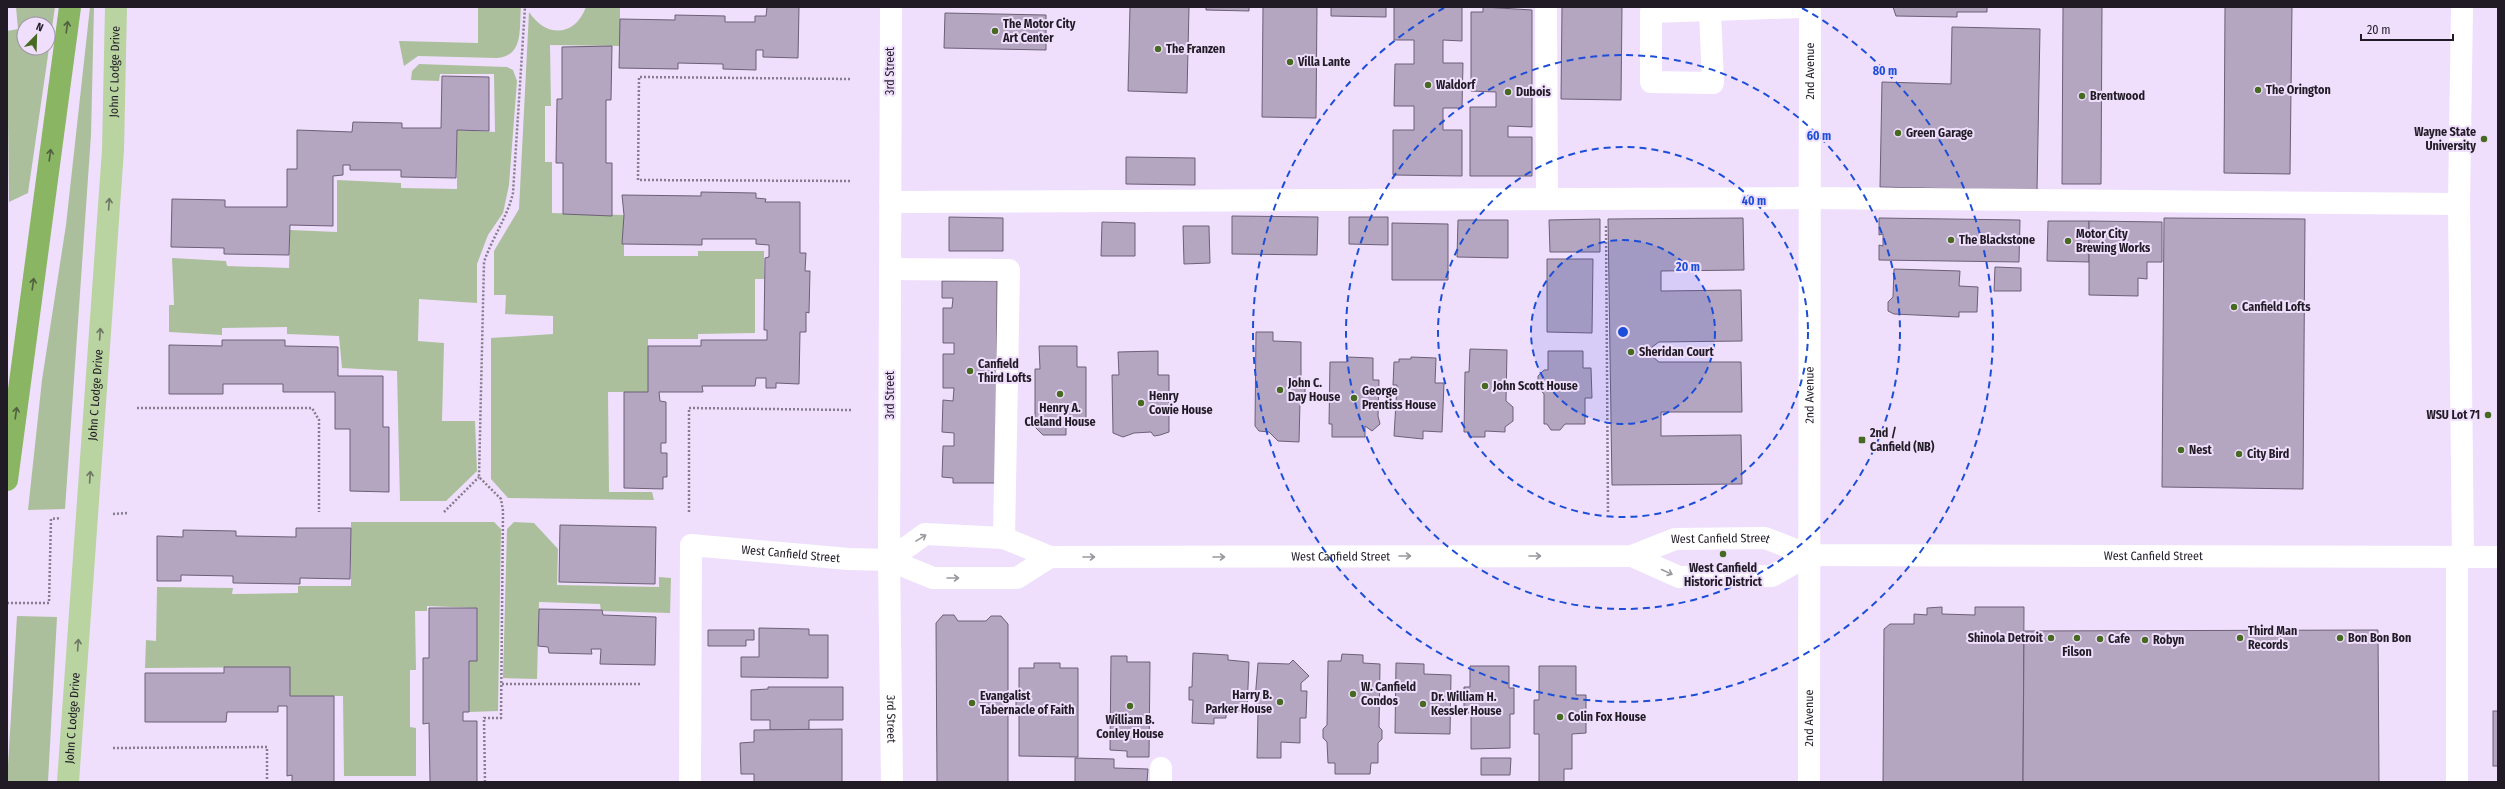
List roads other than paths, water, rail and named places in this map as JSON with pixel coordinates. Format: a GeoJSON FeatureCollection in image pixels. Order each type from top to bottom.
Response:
{"type":"FeatureCollection","features":[{"type":"Feature","properties":{"kind":"highway"},"geometry":{"type":"LineString","coordinates":[[7,480],[70,7]]}},
{"type":"Feature","properties":{"kind":"main road","name":"John C Lodge Drive"},"geometry":{"type":"LineString","coordinates":[[68,782],[113,150],[116,7]]}},
{"type":"Feature","properties":{"kind":"street","name":"3rd Street"},"geometry":{"type":"LineString","coordinates":[[890,7],[889,560],[892,782]]}},
{"type":"Feature","properties":{"kind":"street"},"geometry":{"type":"LineString","coordinates":[[1546,7],[1548,199]]}},
{"type":"Feature","properties":{"kind":"street"},"geometry":{"type":"LineString","coordinates":[[1710,10],[1802,7]]}},
{"type":"Feature","properties":{"kind":"street","name":"2nd Avenue"},"geometry":{"type":"LineString","coordinates":[[1809,782],[1810,7]]}},
{"type":"Feature","properties":{"kind":"street"},"geometry":{"type":"LineString","coordinates":[[2457,782],[2460,557],[2459,204],[2462,7]]}},
{"type":"Feature","properties":{"kind":"street"},"geometry":{"type":"LineString","coordinates":[[890,202],[1297,202],[1809,198],[2459,204]]}},
{"type":"Feature","properties":{"kind":"street"},"geometry":{"type":"LineString","coordinates":[[890,269],[1009,270],[1004,538]]}},
{"type":"Feature","properties":{"kind":"street","name":"West Canfield Street"},"geometry":{"type":"LineString","coordinates":[[889,560],[925,534],[1004,538],[1050,557],[1632,556],[1675,538],[1764,538],[1809,555],[2498,557]]}},
{"type":"Feature","properties":{"kind":"street","name":"West Canfield Street"},"geometry":{"type":"LineString","coordinates":[[690,782],[691,545],[848,559],[889,560],[929,578],[1017,578],[1050,557]]}},
{"type":"Feature","properties":{"kind":"street","name":"West Canfield Street"},"geometry":{"type":"LineString","coordinates":[[1632,556],[1679,578],[1772,576],[1809,555]]}},
{"type":"Feature","properties":{"kind":"place","name":"The Motor City Art Center"},"geometry":{"type":"Point","coordinates":[995,31]}},
{"type":"Feature","properties":{"kind":"place","name":"The Franzen"},"geometry":{"type":"Point","coordinates":[1158,49]}},
{"type":"Feature","properties":{"kind":"place","name":"Villa Lante"},"geometry":{"type":"Point","coordinates":[1290,62]}},
{"type":"Feature","properties":{"kind":"place","name":"Waldorf"},"geometry":{"type":"Point","coordinates":[1428,85]}},
{"type":"Feature","properties":{"kind":"place","name":"The Orington"},"geometry":{"type":"Point","coordinates":[2258,90]}},
{"type":"Feature","properties":{"kind":"place","name":"Dubois"},"geometry":{"type":"Point","coordinates":[1508,92]}},
{"type":"Feature","properties":{"kind":"place","name":"Brentwood"},"geometry":{"type":"Point","coordinates":[2082,96]}},
{"type":"Feature","properties":{"kind":"place","name":"Green Garage"},"geometry":{"type":"Point","coordinates":[1898,133]}},
{"type":"Feature","properties":{"kind":"place","name":"Wayne State University"},"geometry":{"type":"Point","coordinates":[2484,139]}},
{"type":"Feature","properties":{"kind":"place","name":"The Blackstone"},"geometry":{"type":"Point","coordinates":[1951,240]}},
{"type":"Feature","properties":{"kind":"place","name":"Motor City Brewing Works"},"geometry":{"type":"Point","coordinates":[2068,241]}},
{"type":"Feature","properties":{"kind":"place","name":"Canfield Lofts"},"geometry":{"type":"Point","coordinates":[2234,307]}},
{"type":"Feature","properties":{"kind":"place","name":"Sheridan Court"},"geometry":{"type":"Point","coordinates":[1631,352]}},
{"type":"Feature","properties":{"kind":"place","name":"Canfield Third Lofts"},"geometry":{"type":"Point","coordinates":[970,371]}},
{"type":"Feature","properties":{"kind":"place","name":"John Scott House"},"geometry":{"type":"Point","coordinates":[1485,386]}},
{"type":"Feature","properties":{"kind":"place","name":"John C. Day House"},"geometry":{"type":"Point","coordinates":[1280,390]}},
{"type":"Feature","properties":{"kind":"place","name":"Henry A. Cleland House"},"geometry":{"type":"Point","coordinates":[1060,394]}},
{"type":"Feature","properties":{"kind":"place","name":"George Prentiss House"},"geometry":{"type":"Point","coordinates":[1354,398]}},
{"type":"Feature","properties":{"kind":"place","name":"Henry Cowie House"},"geometry":{"type":"Point","coordinates":[1141,403]}},
{"type":"Feature","properties":{"kind":"place","name":"WSU Lot 71"},"geometry":{"type":"Point","coordinates":[2488,415]}},
{"type":"Feature","properties":{"kind":"place","name":"2nd / Canfield (NB)"},"geometry":{"type":"Point","coordinates":[1862,440]}},
{"type":"Feature","properties":{"kind":"place","name":"Nest"},"geometry":{"type":"Point","coordinates":[2181,450]}},
{"type":"Feature","properties":{"kind":"place","name":"City Bird"},"geometry":{"type":"Point","coordinates":[2239,454]}},
{"type":"Feature","properties":{"kind":"place","name":"West Canfield Historic District"},"geometry":{"type":"Point","coordinates":[1723,554]}},
{"type":"Feature","properties":{"kind":"place","name":"Shinola Detroit"},"geometry":{"type":"Point","coordinates":[2051,638]}},
{"type":"Feature","properties":{"kind":"place","name":"Filson"},"geometry":{"type":"Point","coordinates":[2077,638]}},
{"type":"Feature","properties":{"kind":"place","name":"Third Man Records"},"geometry":{"type":"Point","coordinates":[2240,638]}},
{"type":"Feature","properties":{"kind":"place","name":"Bon Bon Bon"},"geometry":{"type":"Point","coordinates":[2340,638]}},
{"type":"Feature","properties":{"kind":"place","name":"Cafe"},"geometry":{"type":"Point","coordinates":[2100,639]}},
{"type":"Feature","properties":{"kind":"place","name":"Robyn"},"geometry":{"type":"Point","coordinates":[2145,640]}},
{"type":"Feature","properties":{"kind":"place","name":"W. Canfield Condos"},"geometry":{"type":"Point","coordinates":[1353,694]}},
{"type":"Feature","properties":{"kind":"place","name":"Harry B. Parker House"},"geometry":{"type":"Point","coordinates":[1280,702]}},
{"type":"Feature","properties":{"kind":"place","name":"Evangalist Tabernacle of Faith"},"geometry":{"type":"Point","coordinates":[972,703]}},
{"type":"Feature","properties":{"kind":"place","name":"Dr. William H. Kessler House"},"geometry":{"type":"Point","coordinates":[1423,704]}},
{"type":"Feature","properties":{"kind":"place","name":"William B. Conley House"},"geometry":{"type":"Point","coordinates":[1130,706]}},
{"type":"Feature","properties":{"kind":"place","name":"Colin Fox House"},"geometry":{"type":"Point","coordinates":[1560,717]}}]}
